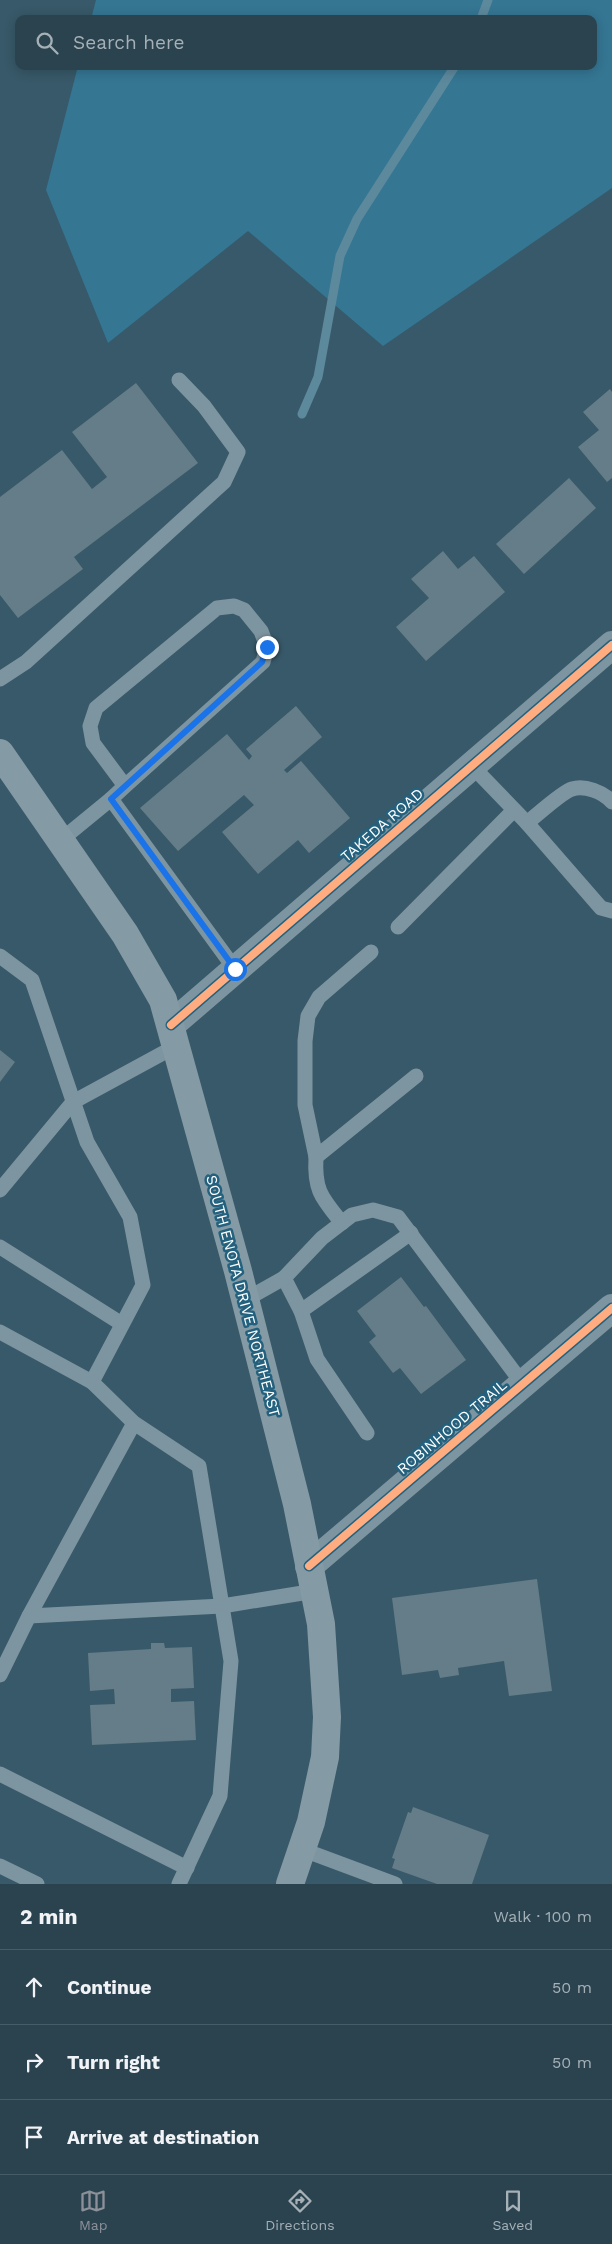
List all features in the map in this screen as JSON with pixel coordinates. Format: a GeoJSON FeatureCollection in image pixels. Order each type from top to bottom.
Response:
{"type":"FeatureCollection","features":[{"type":"Feature","properties":{"kind":"main road","name":"SOUTH ENOTA DRIVE NORTHEAST"},"geometry":{"type":"LineString","coordinates":[[0,753],[125,934],[163,1000],[245,1300],[297,1504],[322,1633],[326,1717],[325,1757],[311,1822],[290,1884]]}},
{"type":"Feature","properties":{"kind":"street","name":"TAKEDA ROAD"},"geometry":{"type":"LineString","coordinates":[[174,1036],[235,969],[612,646]]}},
{"type":"Feature","properties":{"kind":"street","name":"ROBINHOOD TRAIL"},"geometry":{"type":"LineString","coordinates":[[312,1579],[523,1384],[612,1308]]}},
{"type":"Feature","properties":{"kind":"lane"},"geometry":{"type":"LineString","coordinates":[[0,679],[26,662],[224,482],[238,452],[204,406],[179,380]]}},
{"type":"Feature","properties":{"kind":"lane"},"geometry":{"type":"LineString","coordinates":[[61,840],[111,799],[262,662],[267,647],[261,631],[244,610],[234,606],[217,608],[96,708],[90,726],[93,743],[125,786]]}},
{"type":"Feature","properties":{"kind":"lane"},"geometry":{"type":"LineString","coordinates":[[472,766],[527,823],[601,908],[612,911]]}},
{"type":"Feature","properties":{"kind":"lane"},"geometry":{"type":"LineString","coordinates":[[527,823],[571,789],[587,788],[606,795],[612,802]]}},
{"type":"Feature","properties":{"kind":"lane"},"geometry":{"type":"LineString","coordinates":[[111,799],[235,969]]}},
{"type":"Feature","properties":{"kind":"lane"},"geometry":{"type":"LineString","coordinates":[[398,927],[514,810]]}},
{"type":"Feature","properties":{"kind":"lane"},"geometry":{"type":"LineString","coordinates":[[342,1223],[322,1198],[315,1178],[316,1157],[305,1105],[305,1041],[308,1016],[319,997],[371,952]]}},
{"type":"Feature","properties":{"kind":"lane"},"geometry":{"type":"LineString","coordinates":[[0,956],[32,980],[87,1142],[130,1218],[143,1285],[92,1382]]}},
{"type":"Feature","properties":{"kind":"lane"},"geometry":{"type":"LineString","coordinates":[[0,1190],[73,1102],[174,1036]]}},
{"type":"Feature","properties":{"kind":"lane"},"geometry":{"type":"LineString","coordinates":[[316,1157],[416,1076]]}},
{"type":"Feature","properties":{"kind":"lane"},"geometry":{"type":"LineString","coordinates":[[245,1300],[284,1278],[322,1238],[352,1215],[373,1210],[398,1217],[523,1384]]}},
{"type":"Feature","properties":{"kind":"lane"},"geometry":{"type":"LineString","coordinates":[[301,1310],[410,1233]]}},
{"type":"Feature","properties":{"kind":"lane"},"geometry":{"type":"LineString","coordinates":[[0,1247],[122,1324]]}},
{"type":"Feature","properties":{"kind":"lane"},"geometry":{"type":"LineString","coordinates":[[284,1278],[301,1310],[317,1359],[367,1433]]}},
{"type":"Feature","properties":{"kind":"lane"},"geometry":{"type":"LineString","coordinates":[[0,1332],[92,1382],[134,1423],[199,1466],[231,1661],[220,1796],[180,1884]]}},
{"type":"Feature","properties":{"kind":"lane"},"geometry":{"type":"LineString","coordinates":[[0,1675],[29,1616],[134,1423]]}},
{"type":"Feature","properties":{"kind":"lane"},"geometry":{"type":"LineString","coordinates":[[29,1616],[222,1606],[312,1579]]}},
{"type":"Feature","properties":{"kind":"lane"},"geometry":{"type":"LineString","coordinates":[[0,1774],[187,1868]]}},
{"type":"Feature","properties":{"kind":"lane"},"geometry":{"type":"LineString","coordinates":[[301,1849],[395,1884]]}},
{"type":"Feature","properties":{"kind":"lane"},"geometry":{"type":"LineString","coordinates":[[0,1866],[37,1884]]}},
{"type":"Feature","properties":{"kind":"shaded area"},"geometry":{"type":"Polygon","coordinates":[[[96,0],[612,0],[612,188],[383,346],[248,231],[108,343],[46,190],[77,70],[597,70],[597,15],[92,15],[96,0]]]}},
{"type":"Feature","properties":{"kind":"building"},"geometry":{"type":"Polygon","coordinates":[[[136,383],[198,463],[74,557],[83,569],[18,618],[0,595],[0,497],[62,450],[92,489],[107,477],[72,432],[136,383]]]}},
{"type":"Feature","properties":{"kind":"building"},"geometry":{"type":"Polygon","coordinates":[[[610,389],[612,392],[612,478],[607,482],[578,447],[599,430],[583,412],[610,389]]]}},
{"type":"Feature","properties":{"kind":"building"},"geometry":{"type":"Polygon","coordinates":[[[569,478],[596,508],[524,574],[496,544],[569,478]]]}},
{"type":"Feature","properties":{"kind":"building"},"geometry":{"type":"Polygon","coordinates":[[[443,551],[458,569],[474,556],[505,592],[426,661],[396,627],[429,598],[411,579],[443,551]]]}},
{"type":"Feature","properties":{"kind":"building"},"geometry":{"type":"Polygon","coordinates":[[[296,706],[322,737],[284,770],[287,773],[301,761],[350,818],[309,853],[298,840],[258,874],[222,832],[254,805],[244,795],[178,851],[140,808],[227,734],[249,760],[252,756],[246,749],[296,706]]]}},
{"type":"Feature","properties":{"kind":"building"},"geometry":{"type":"Polygon","coordinates":[[[0,1050],[15,1062],[0,1082],[0,1050]]]}},
{"type":"Feature","properties":{"kind":"building"},"geometry":{"type":"Polygon","coordinates":[[[401,1277],[424,1307],[426,1306],[466,1360],[421,1394],[400,1368],[393,1373],[369,1342],[376,1336],[357,1311],[401,1277]]]}},
{"type":"Feature","properties":{"kind":"building"},"geometry":{"type":"Polygon","coordinates":[[[537,1579],[552,1691],[509,1696],[504,1661],[458,1668],[459,1675],[440,1678],[438,1670],[402,1675],[392,1598],[537,1579]]]}},
{"type":"Feature","properties":{"kind":"building"},"geometry":{"type":"Polygon","coordinates":[[[151,1643],[164,1643],[165,1648],[192,1647],[194,1688],[171,1689],[171,1702],[194,1701],[196,1740],[92,1745],[90,1705],[115,1704],[114,1689],[90,1691],[88,1653],[151,1649],[151,1643]]]}},
{"type":"Feature","properties":{"kind":"building"},"geometry":{"type":"Polygon","coordinates":[[[413,1807],[489,1835],[472,1884],[437,1884],[392,1868],[395,1859],[392,1858],[408,1812],[411,1813],[413,1807]]]}},
{"type":"Feature","properties":{"kind":"waterway"},"geometry":{"type":"LineString","coordinates":[[482,15],[488,0]]}},
{"type":"Feature","properties":{"kind":"waterway"},"geometry":{"type":"LineString","coordinates":[[302,414],[318,377],[340,256],[357,219],[452,70]]}},
{"type":"Feature","properties":{"kind":"cycle path"},"geometry":{"type":"LineString","coordinates":[[171,1025],[612,645]]}},
{"type":"Feature","properties":{"kind":"cycle path"},"geometry":{"type":"LineString","coordinates":[[309,1566],[612,1308]]}},
{"type":"Feature","properties":{"kind":"route"},"geometry":{"type":"LineString","coordinates":[[235,969],[111,799],[262,662],[267,647]]}}]}
